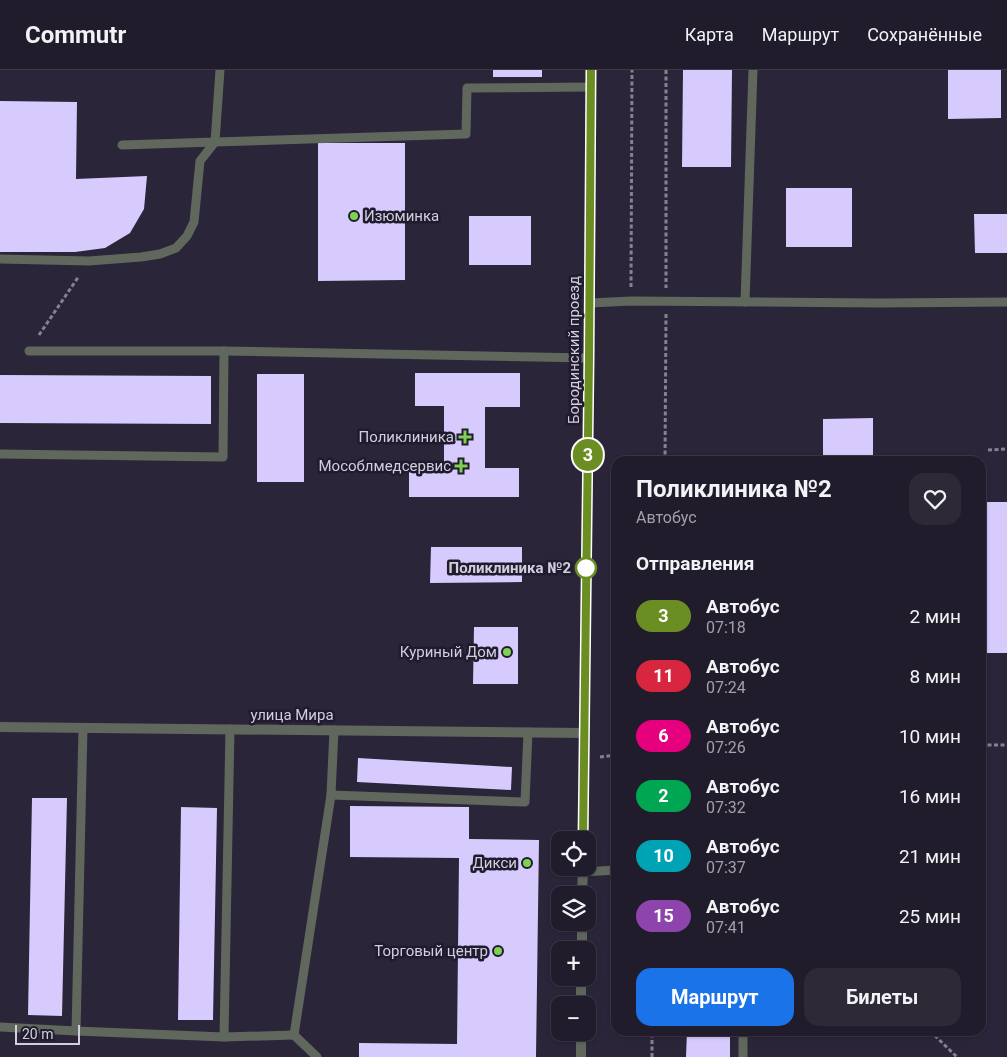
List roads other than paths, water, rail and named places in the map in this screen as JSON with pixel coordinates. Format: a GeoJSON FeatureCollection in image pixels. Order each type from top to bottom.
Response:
{"type":"FeatureCollection","features":[{"type":"Feature","properties":{"kind":"street","name":"Бородинский проезд"},"geometry":{"type":"LineString","coordinates":[[583,831],[591,70]]}},
{"type":"Feature","properties":{"kind":"street","name":"улица Мира"},"geometry":{"type":"LineString","coordinates":[[0,727],[584,733]]}},
{"type":"Feature","properties":{"kind":"street"},"geometry":{"type":"LineString","coordinates":[[581,1041],[581,1057]]}},
{"type":"Feature","properties":{"kind":"lane"},"geometry":{"type":"LineString","coordinates":[[0,259],[89,261],[141,257],[160,254],[176,248],[187,236],[194,222],[200,161],[216,142],[220,70]]}},
{"type":"Feature","properties":{"kind":"lane"},"geometry":{"type":"LineString","coordinates":[[745,302],[753,70]]}},
{"type":"Feature","properties":{"kind":"lane"},"geometry":{"type":"LineString","coordinates":[[122,145],[466,134],[467,88],[590,87]]}},
{"type":"Feature","properties":{"kind":"lane"},"geometry":{"type":"LineString","coordinates":[[590,303],[631,301],[1007,302]]}},
{"type":"Feature","properties":{"kind":"lane"},"geometry":{"type":"LineString","coordinates":[[29,351],[224,351],[589,358]]}},
{"type":"Feature","properties":{"kind":"lane"},"geometry":{"type":"LineString","coordinates":[[0,454],[223,457],[224,351]]}},
{"type":"Feature","properties":{"kind":"lane"},"geometry":{"type":"LineString","coordinates":[[76,1031],[83,728]]}},
{"type":"Feature","properties":{"kind":"lane"},"geometry":{"type":"LineString","coordinates":[[224,1037],[230,729]]}},
{"type":"Feature","properties":{"kind":"lane"},"geometry":{"type":"LineString","coordinates":[[294,1035],[331,795],[334,730]]}},
{"type":"Feature","properties":{"kind":"lane"},"geometry":{"type":"LineString","coordinates":[[331,795],[525,802],[528,732]]}},
{"type":"Feature","properties":{"kind":"lane"},"geometry":{"type":"LineString","coordinates":[[596,870],[611,870]]}},
{"type":"Feature","properties":{"kind":"lane"},"geometry":{"type":"LineString","coordinates":[[0,1028],[224,1037],[294,1035],[317,1057]]}},
{"type":"Feature","properties":{"kind":"lane"},"geometry":{"type":"LineString","coordinates":[[743,1036],[743,1057]]}},
{"type":"Feature","properties":{"kind":"place","name":"Изюминка"},"geometry":{"type":"Point","coordinates":[354,216]}},
{"type":"Feature","properties":{"kind":"place","name":"Поликлиника"},"geometry":{"type":"Point","coordinates":[465,437]}},
{"type":"Feature","properties":{"kind":"place","name":"Мособлмедсервис"},"geometry":{"type":"Point","coordinates":[461,466]}},
{"type":"Feature","properties":{"kind":"place","name":"Поликлиника №2"},"geometry":{"type":"Point","coordinates":[586,568]}},
{"type":"Feature","properties":{"kind":"place","name":"Куриный Дом"},"geometry":{"type":"Point","coordinates":[507,652]}},
{"type":"Feature","properties":{"kind":"place","name":"Дикси"},"geometry":{"type":"Point","coordinates":[527,863]}},
{"type":"Feature","properties":{"kind":"place","name":"Торговый центр"},"geometry":{"type":"Point","coordinates":[498,951]}}]}
